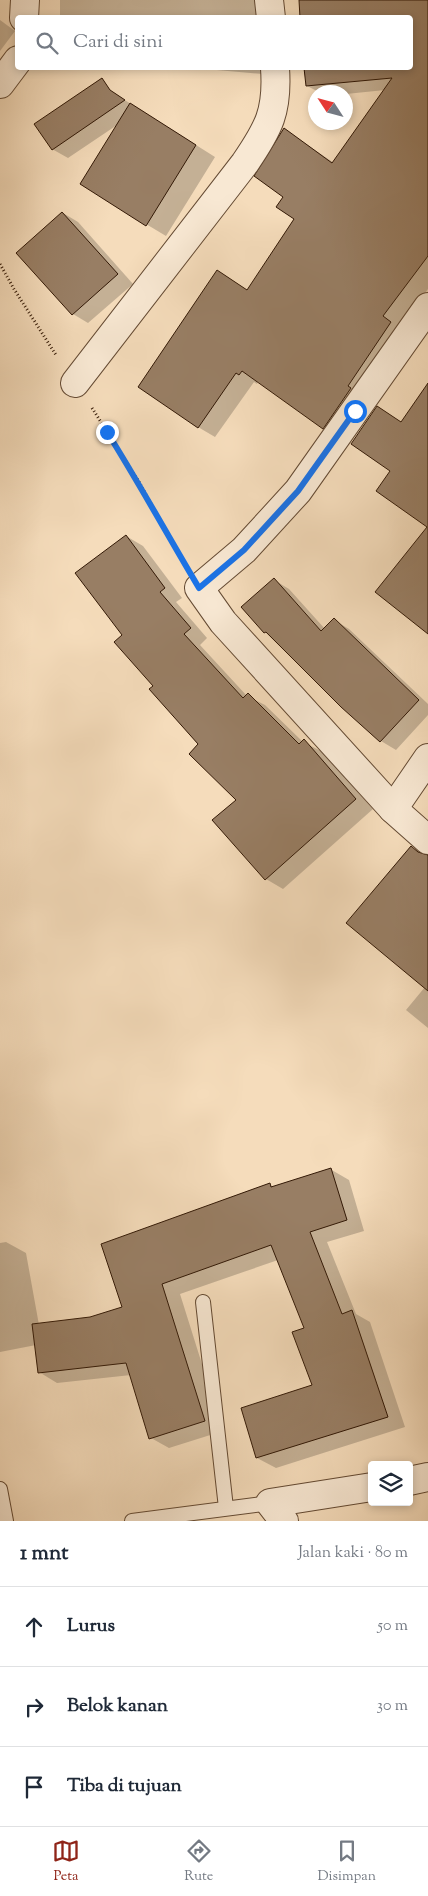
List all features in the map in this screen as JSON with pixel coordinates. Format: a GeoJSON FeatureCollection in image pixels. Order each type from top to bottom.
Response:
{"type":"FeatureCollection","features":[{"type":"Feature","properties":{"kind":"street"},"geometry":{"type":"LineString","coordinates":[[24,15],[25,0]]}},
{"type":"Feature","properties":{"kind":"street"},"geometry":{"type":"LineString","coordinates":[[269,0],[271,15]]}},
{"type":"Feature","properties":{"kind":"street"},"geometry":{"type":"LineString","coordinates":[[0,84],[15,64]]}},
{"type":"Feature","properties":{"kind":"street"},"geometry":{"type":"LineString","coordinates":[[75,383],[245,163],[260,140],[272,118],[277,92],[275,70]]}},
{"type":"Feature","properties":{"kind":"street"},"geometry":{"type":"LineString","coordinates":[[428,307],[298,491],[244,550],[199,588],[223,622],[393,809],[428,840]]}},
{"type":"Feature","properties":{"kind":"street"},"geometry":{"type":"LineString","coordinates":[[393,809],[428,758]]}},
{"type":"Feature","properties":{"kind":"street"},"geometry":{"type":"LineString","coordinates":[[413,1480],[428,1477]]}},
{"type":"Feature","properties":{"kind":"street"},"geometry":{"type":"LineString","coordinates":[[277,1512],[368,1488]]}},
{"type":"Feature","properties":{"kind":"lane"},"geometry":{"type":"LineString","coordinates":[[203,1302],[226,1508]]}},
{"type":"Feature","properties":{"kind":"lane"},"geometry":{"type":"LineString","coordinates":[[0,1489],[6,1521]]}},
{"type":"Feature","properties":{"kind":"lane"},"geometry":{"type":"LineString","coordinates":[[132,1521],[226,1508],[277,1512]]}},
{"type":"Feature","properties":{"kind":"path"},"geometry":{"type":"LineString","coordinates":[[0,264],[14,289],[139,482],[160,523],[199,588]]}},
{"type":"Feature","properties":{"kind":"building"},"geometry":{"type":"Polygon","coordinates":[[[299,0],[428,0],[428,256],[383,316],[391,322],[348,386],[351,388],[323,429],[242,371],[239,375],[236,373],[198,428],[138,387],[217,270],[247,290],[294,219],[276,207],[283,197],[254,176],[284,128],[332,163],[392,78],[306,86],[304,70],[413,70],[413,15],[300,15],[299,0]]]}},
{"type":"Feature","properties":{"kind":"building"},"geometry":{"type":"Polygon","coordinates":[[[102,78],[110,90],[125,100],[52,150],[34,124],[102,78]]]}},
{"type":"Feature","properties":{"kind":"building"},"geometry":{"type":"Polygon","coordinates":[[[130,103],[196,145],[146,226],[80,184],[130,103]]]}},
{"type":"Feature","properties":{"kind":"building"},"geometry":{"type":"Polygon","coordinates":[[[62,212],[118,274],[72,315],[16,253],[62,212]]]}},
{"type":"Feature","properties":{"kind":"building"},"geometry":{"type":"Polygon","coordinates":[[[428,383],[428,634],[375,592],[427,527],[376,491],[390,471],[351,444],[377,406],[401,422],[428,383]]]}},
{"type":"Feature","properties":{"kind":"building"},"geometry":{"type":"Polygon","coordinates":[[[126,535],[165,588],[160,592],[191,628],[184,634],[243,698],[248,693],[299,744],[304,739],[356,799],[265,880],[212,820],[236,800],[189,754],[198,744],[149,689],[153,686],[114,642],[122,635],[75,573],[126,535]]]}},
{"type":"Feature","properties":{"kind":"building"},"geometry":{"type":"Polygon","coordinates":[[[274,578],[321,631],[334,618],[419,700],[380,742],[341,707],[266,632],[264,633],[241,607],[274,578]]]}},
{"type":"Feature","properties":{"kind":"building"},"geometry":{"type":"Polygon","coordinates":[[[411,846],[418,852],[428,855],[428,991],[346,923],[411,846]]]}},
{"type":"Feature","properties":{"kind":"building"},"geometry":{"type":"Polygon","coordinates":[[[331,1168],[347,1220],[310,1232],[342,1314],[352,1310],[388,1417],[256,1458],[241,1408],[312,1385],[292,1332],[304,1328],[271,1245],[162,1284],[205,1421],[149,1439],[126,1363],[38,1373],[32,1324],[90,1317],[122,1307],[101,1244],[270,1183],[271,1187],[331,1168]]]}},
{"type":"Feature","properties":{"kind":"route"},"geometry":{"type":"LineString","coordinates":[[107,432],[139,482],[160,523],[199,588],[244,550],[298,491],[355,411]]}}]}
